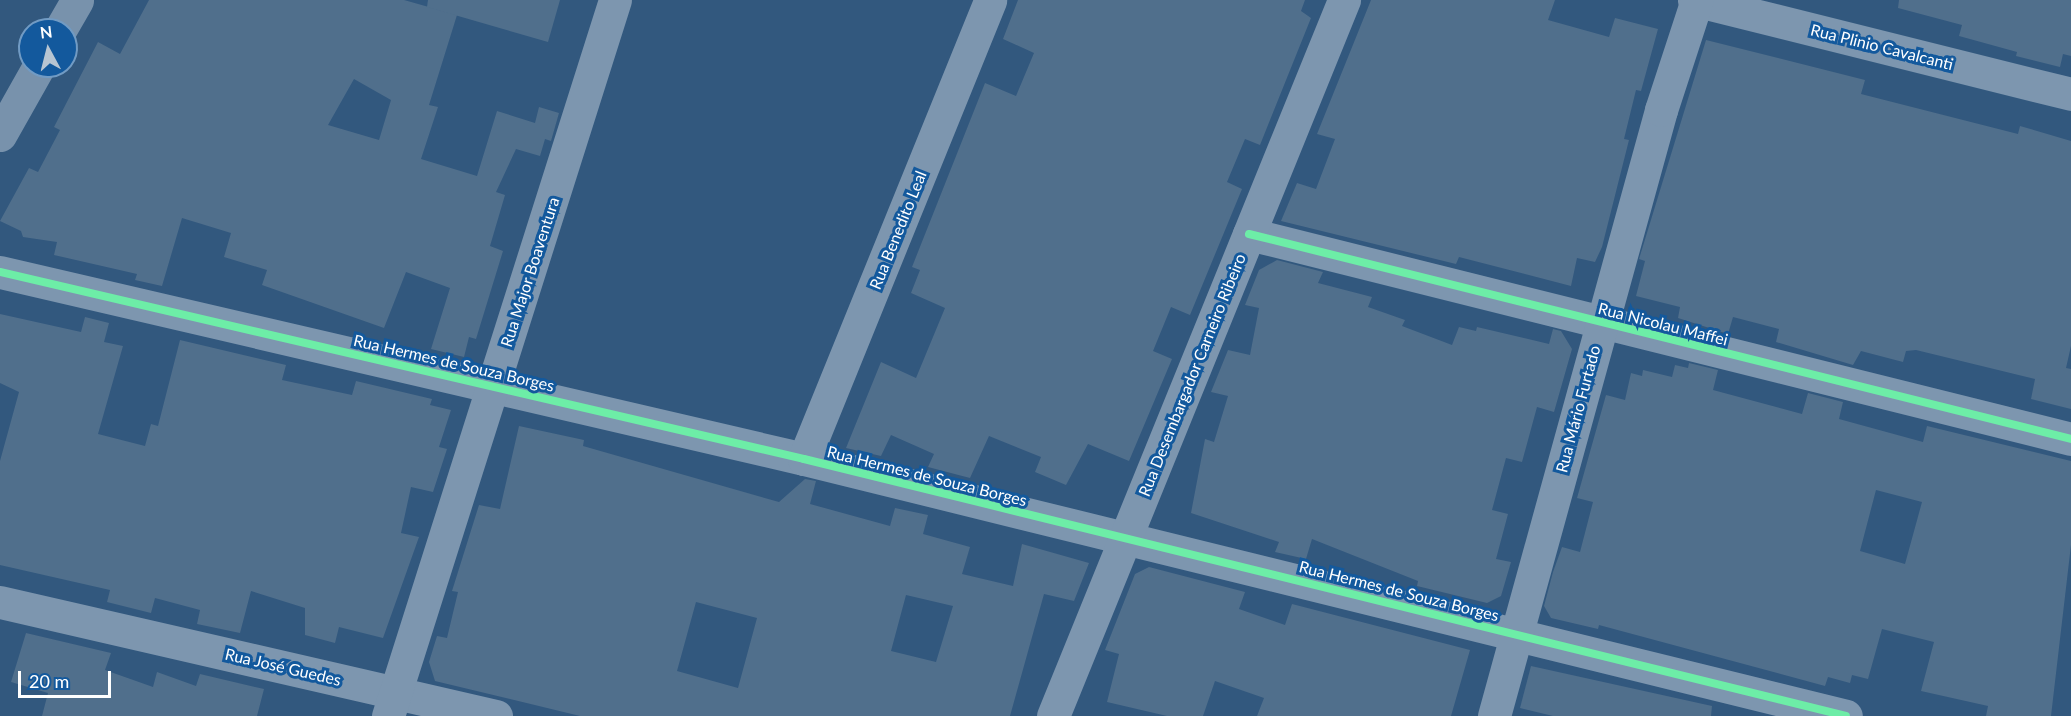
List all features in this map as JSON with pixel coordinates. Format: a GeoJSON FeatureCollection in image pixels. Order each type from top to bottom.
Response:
{"type":"FeatureCollection","features":[{"type":"Feature","properties":{"kind":"street"},"geometry":{"type":"LineString","coordinates":[[67,18],[77,0]]}},
{"type":"Feature","properties":{"kind":"street","name":"Rua Major Boaventura"},"geometry":{"type":"LineString","coordinates":[[392,704],[615,0]]}},
{"type":"Feature","properties":{"kind":"street","name":"Rua Benedito Leal"},"geometry":{"type":"LineString","coordinates":[[804,459],[990,0]]}},
{"type":"Feature","properties":{"kind":"street","name":"Rua Desembargador Carneiro Ribeiro"},"geometry":{"type":"LineString","coordinates":[[1053,716],[1344,0]]}},
{"type":"Feature","properties":{"kind":"street","name":"Rua Plinio Cavalcanti"},"geometry":{"type":"LineString","coordinates":[[1696,0],[2071,94]]}},
{"type":"Feature","properties":{"kind":"street","name":"Rua Mário Furtado"},"geometry":{"type":"LineString","coordinates":[[1494,716],[1602,323],[1696,0]]}},
{"type":"Feature","properties":{"kind":"street"},"geometry":{"type":"LineString","coordinates":[[0,135],[32,78]]}},
{"type":"Feature","properties":{"kind":"street","name":"Rua Nicolau Maffei"},"geometry":{"type":"LineString","coordinates":[[1250,234],[2071,439]]}},
{"type":"Feature","properties":{"kind":"street","name":"Rua Hermes de Souza Borges"},"geometry":{"type":"LineString","coordinates":[[0,272],[494,385],[804,459],[1846,716]]}},
{"type":"Feature","properties":{"kind":"street","name":"Rua José Guedes"},"geometry":{"type":"LineString","coordinates":[[0,602],[392,704],[496,716]]}},
{"type":"Feature","properties":{"kind":"building"},"geometry":{"type":"Polygon","coordinates":[[[149,0],[404,0],[457,15],[429,105],[438,107],[421,159],[477,176],[497,111],[535,123],[539,107],[559,113],[551,141],[545,139],[540,156],[516,149],[496,192],[505,195],[490,246],[503,251],[476,339],[469,337],[464,357],[431,349],[450,288],[406,272],[384,328],[262,285],[267,270],[224,257],[231,233],[182,218],[162,286],[135,280],[137,274],[54,255],[57,242],[23,237],[21,231],[0,221],[29,168],[38,172],[60,130],[54,127],[98,42],[120,54],[149,0]],[[354,79],[328,125],[379,140],[391,100],[354,79]]]}},
{"type":"Feature","properties":{"kind":"building"},"geometry":{"type":"Polygon","coordinates":[[[428,0],[560,0],[548,42],[427,7],[428,0]]]}},
{"type":"Feature","properties":{"kind":"building"},"geometry":{"type":"Polygon","coordinates":[[[1018,0],[1305,0],[1301,11],[1311,18],[1260,145],[1245,139],[1227,182],[1242,189],[1190,315],[1171,307],[1153,351],[1172,359],[1129,461],[1088,444],[1066,485],[1035,472],[1041,457],[989,436],[970,478],[928,467],[934,454],[891,435],[881,456],[846,448],[881,362],[916,378],[945,308],[911,293],[920,270],[912,267],[985,83],[1016,96],[1034,53],[1003,39],[1018,0]]]}},
{"type":"Feature","properties":{"kind":"building"},"geometry":{"type":"Polygon","coordinates":[[[1371,0],[1555,0],[1548,20],[1609,37],[1615,18],[1658,29],[1641,91],[1636,90],[1624,139],[1629,140],[1602,247],[1595,262],[1577,258],[1571,286],[1459,257],[1456,264],[1281,221],[1297,183],[1316,189],[1335,139],[1317,134],[1371,0]]]}},
{"type":"Feature","properties":{"kind":"building"},"geometry":{"type":"Polygon","coordinates":[[[1899,0],[2071,0],[2071,56],[2063,54],[2060,67],[2016,56],[2017,52],[1959,36],[1962,25],[1898,8],[1899,0]]]}},
{"type":"Feature","properties":{"kind":"building"},"geometry":{"type":"Polygon","coordinates":[[[1706,40],[1865,80],[1861,94],[2018,134],[2020,126],[2071,141],[2071,346],[2066,368],[2071,369],[2071,409],[2031,399],[2035,379],[1916,350],[1906,351],[1903,362],[1861,351],[1853,365],[1776,342],[1779,329],[1733,317],[1728,334],[1678,318],[1680,307],[1636,296],[1645,261],[1639,259],[1706,40]]]}},
{"type":"Feature","properties":{"kind":"building"},"geometry":{"type":"Polygon","coordinates":[[[1277,260],[1323,272],[1318,283],[1372,297],[1368,307],[1405,320],[1402,326],[1452,345],[1459,327],[1476,331],[1477,327],[1549,344],[1553,329],[1561,331],[1572,349],[1554,412],[1537,407],[1522,462],[1506,458],[1492,510],[1508,514],[1496,559],[1511,562],[1501,596],[1487,603],[1417,586],[1418,581],[1312,539],[1306,559],[1275,552],[1279,542],[1191,513],[1205,439],[1214,442],[1228,396],[1211,392],[1228,350],[1250,355],[1259,308],[1245,305],[1259,270],[1277,260]]]}},
{"type":"Feature","properties":{"kind":"building"},"geometry":{"type":"Polygon","coordinates":[[[0,314],[81,332],[85,317],[109,323],[104,342],[123,346],[98,434],[145,446],[151,424],[158,426],[180,340],[286,365],[282,380],[352,395],[356,381],[432,399],[430,405],[451,410],[439,447],[447,449],[433,492],[411,487],[401,533],[419,537],[383,638],[339,627],[335,643],[305,635],[305,608],[251,591],[240,633],[197,624],[200,610],[155,598],[151,613],[107,602],[110,590],[0,565],[0,461],[19,392],[0,383],[0,314]]]}},
{"type":"Feature","properties":{"kind":"building"},"geometry":{"type":"Polygon","coordinates":[[[1689,363],[1718,370],[1713,390],[1802,414],[1808,393],[1843,402],[1839,419],[1923,442],[1927,426],[2071,461],[2071,545],[2051,716],[1986,716],[1988,706],[1921,691],[1934,642],[1882,629],[1868,679],[1852,675],[1850,683],[1828,677],[1825,686],[1599,625],[1598,629],[1551,618],[1544,606],[1562,547],[1580,552],[1593,502],[1577,498],[1606,395],[1625,400],[1631,373],[1642,376],[1643,370],[1672,377],[1675,365],[1688,368],[1689,363]],[[1876,490],[1860,551],[1905,564],[1922,502],[1876,490]]]}},
{"type":"Feature","properties":{"kind":"building"},"geometry":{"type":"Polygon","coordinates":[[[519,426],[584,440],[583,446],[779,502],[805,479],[816,481],[810,504],[890,526],[895,508],[928,515],[923,534],[970,547],[962,574],[1013,586],[1022,544],[1089,563],[1074,601],[1044,594],[1010,716],[580,716],[435,681],[429,662],[437,636],[447,638],[458,592],[452,591],[479,505],[500,509],[519,426]],[[906,595],[891,651],[936,662],[953,606],[906,595]],[[696,602],[677,671],[738,688],[757,618],[696,602]]]}},
{"type":"Feature","properties":{"kind":"building"},"geometry":{"type":"Polygon","coordinates":[[[1149,567],[1245,592],[1239,609],[1285,625],[1292,604],[1470,650],[1451,716],[1257,716],[1264,698],[1215,681],[1203,716],[1167,716],[1107,702],[1119,654],[1105,650],[1135,574],[1149,567]]]}},
{"type":"Feature","properties":{"kind":"building"},"geometry":{"type":"Polygon","coordinates":[[[26,633],[111,653],[105,670],[153,687],[157,672],[196,686],[200,674],[264,689],[257,716],[42,716],[48,693],[11,682],[26,633]]]}},
{"type":"Feature","properties":{"kind":"building"},"geometry":{"type":"Polygon","coordinates":[[[1531,666],[1712,706],[1711,716],[1553,716],[1520,708],[1531,666]]]}},
{"type":"Feature","properties":{"kind":"cycle path"},"geometry":{"type":"LineString","coordinates":[[1249,234],[2071,439]]}},
{"type":"Feature","properties":{"kind":"cycle path"},"geometry":{"type":"LineString","coordinates":[[0,272],[804,459],[1846,716]]}}]}
